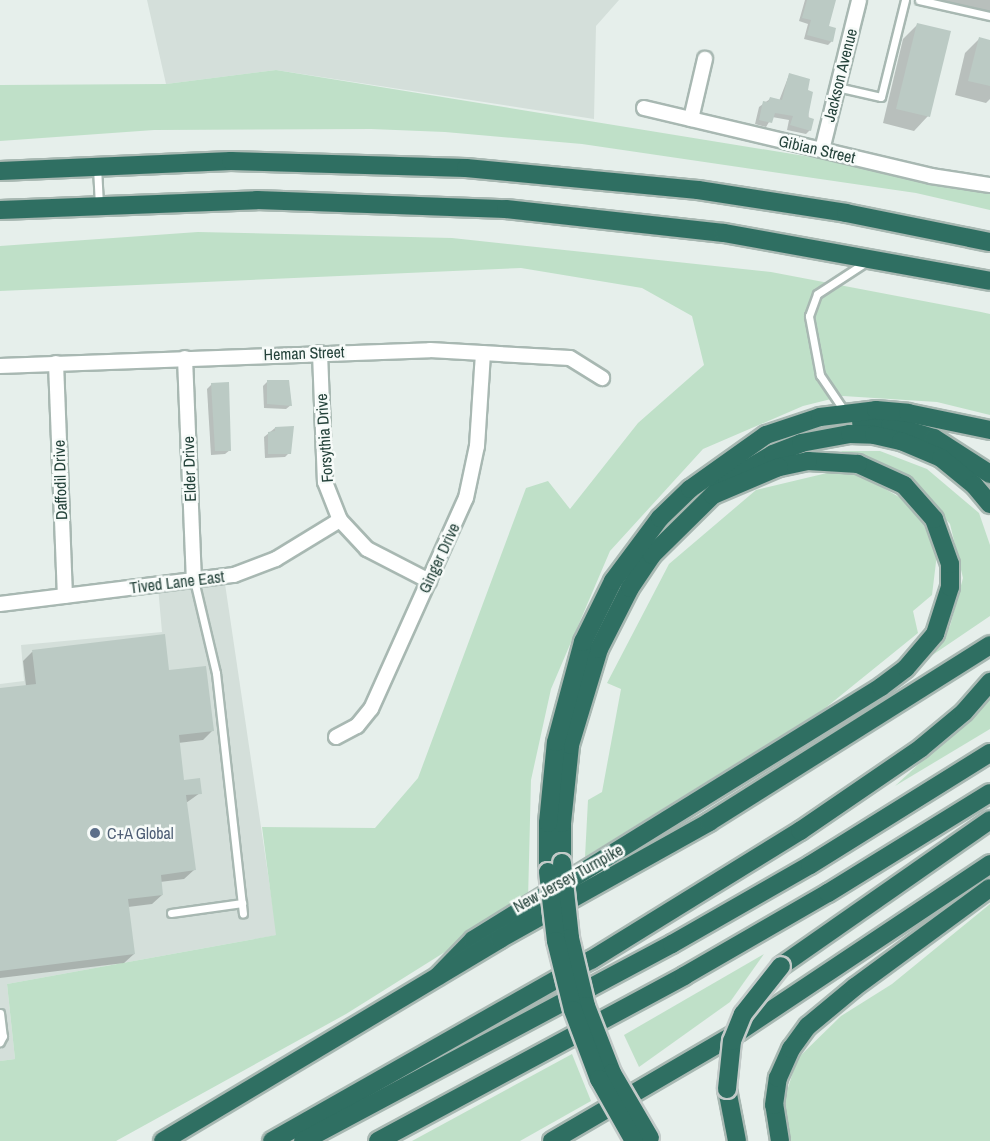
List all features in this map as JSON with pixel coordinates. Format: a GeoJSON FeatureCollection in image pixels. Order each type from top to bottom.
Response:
{"type":"FeatureCollection","features":[{"type":"Feature","properties":{"kind":"highway"},"geometry":{"type":"LineString","coordinates":[[0,171],[97,165],[290,161],[510,171],[698,190],[900,224],[990,242]]}},
{"type":"Feature","properties":{"kind":"highway"},"geometry":{"type":"LineString","coordinates":[[0,210],[99,204],[257,200],[539,212],[724,233],[874,258],[990,281]]}},
{"type":"Feature","properties":{"kind":"highway"},"geometry":{"type":"LineString","coordinates":[[645,1140],[612,1073],[586,1006],[555,868],[548,813],[556,742],[583,642],[594,616],[618,573],[660,518],[690,489],[753,445],[794,425],[845,412],[908,413],[990,430]]}},
{"type":"Feature","properties":{"kind":"highway"},"geometry":{"type":"LineString","coordinates":[[753,445],[823,424],[876,423],[934,438],[990,474]]}},
{"type":"Feature","properties":{"kind":"highway"},"geometry":{"type":"LineString","coordinates":[[555,868],[570,745],[598,649],[630,588],[652,555],[727,481],[773,454],[801,443],[850,434],[888,437],[928,451],[953,467],[990,504]]}},
{"type":"Feature","properties":{"kind":"highway"},"geometry":{"type":"LineString","coordinates":[[438,976],[473,940],[881,687],[906,668],[935,634],[949,596],[950,564],[934,519],[904,485],[858,464],[808,461],[779,467],[712,495]]}},
{"type":"Feature","properties":{"kind":"highway","name":"New Jersey Turnpike"},"geometry":{"type":"LineString","coordinates":[[163,1141],[438,976],[709,822],[990,645]]}},
{"type":"Feature","properties":{"kind":"highway"},"geometry":{"type":"LineString","coordinates":[[272,1141],[591,960],[770,850],[921,748],[986,688]]}},
{"type":"Feature","properties":{"kind":"highway"},"geometry":{"type":"LineString","coordinates":[[303,1141],[672,944],[810,865],[990,753]]}},
{"type":"Feature","properties":{"kind":"highway"},"geometry":{"type":"LineString","coordinates":[[378,1141],[694,970],[838,887],[990,793]]}},
{"type":"Feature","properties":{"kind":"highway"},"geometry":{"type":"LineString","coordinates":[[737,1141],[727,1089],[729,1057],[743,1014],[781,966],[990,820]]}},
{"type":"Feature","properties":{"kind":"highway"},"geometry":{"type":"LineString","coordinates":[[552,1141],[740,1031],[990,864]]}},
{"type":"Feature","properties":{"kind":"highway"},"geometry":{"type":"LineString","coordinates":[[780,1141],[774,1105],[778,1078],[791,1049],[808,1026],[855,987],[990,888]]}},
{"type":"Feature","properties":{"kind":"street","name":"Jackson Avenue"},"geometry":{"type":"LineString","coordinates":[[822,150],[859,0]]}},
{"type":"Feature","properties":{"kind":"street"},"geometry":{"type":"LineString","coordinates":[[691,119],[705,59]]}},
{"type":"Feature","properties":{"kind":"street","name":"Gibian Street"},"geometry":{"type":"LineString","coordinates":[[644,108],[931,176],[990,185]]}},
{"type":"Feature","properties":{"kind":"street","name":"Heman Street"},"geometry":{"type":"LineString","coordinates":[[0,366],[430,350],[570,358],[602,378]]}},
{"type":"Feature","properties":{"kind":"street","name":"Forsythia Drive"},"geometry":{"type":"LineString","coordinates":[[320,353],[325,482],[340,519],[367,549],[429,580]]}},
{"type":"Feature","properties":{"kind":"street","name":"Ginger Drive"},"geometry":{"type":"LineString","coordinates":[[336,737],[357,726],[371,709],[466,498],[473,472],[483,353]]}},
{"type":"Feature","properties":{"kind":"street","name":"Elder Drive"},"geometry":{"type":"LineString","coordinates":[[185,358],[194,580]]}},
{"type":"Feature","properties":{"kind":"street","name":"Daffodil Drive"},"geometry":{"type":"LineString","coordinates":[[56,363],[64,596]]}},
{"type":"Feature","properties":{"kind":"street","name":"Tived Lane East"},"geometry":{"type":"LineString","coordinates":[[0,604],[194,580],[256,569],[340,519]]}},
{"type":"Feature","properties":{"kind":"lane"},"geometry":{"type":"LineString","coordinates":[[837,87],[881,97],[905,0]]}},
{"type":"Feature","properties":{"kind":"lane"},"geometry":{"type":"LineString","coordinates":[[920,0],[990,16]]}},
{"type":"Feature","properties":{"kind":"lane"},"geometry":{"type":"LineString","coordinates":[[97,165],[99,204]]}},
{"type":"Feature","properties":{"kind":"lane"},"geometry":{"type":"LineString","coordinates":[[845,412],[820,375],[809,316],[817,294],[874,258]]}},
{"type":"Feature","properties":{"kind":"lane"},"geometry":{"type":"LineString","coordinates":[[194,580],[216,673],[243,913]]}},
{"type":"Feature","properties":{"kind":"lane"},"geometry":{"type":"LineString","coordinates":[[171,913],[242,903]]}},
{"type":"Feature","properties":{"kind":"lane"},"geometry":{"type":"LineString","coordinates":[[0,1013],[3,1036],[0,1042]]}},
{"type":"Feature","properties":{"kind":"shaded area"},"geometry":{"type":"Polygon","coordinates":[[[147,0],[619,0],[596,26],[594,119],[276,70],[166,84],[147,0]]]}},
{"type":"Feature","properties":{"kind":"shaded area","name":"C+A Global"},"geometry":{"type":"Polygon","coordinates":[[[224,577],[277,935],[7,984],[15,1059],[0,1061],[0,684],[24,681],[21,645],[162,632],[158,587],[224,577]]]}},
{"type":"Feature","properties":{"kind":"green space"},"geometry":{"type":"Polygon","coordinates":[[[276,70],[823,159],[990,192],[990,210],[916,193],[582,144],[445,132],[371,129],[154,130],[0,141],[0,85],[166,84],[276,70]]]}},
{"type":"Feature","properties":{"kind":"green space"},"geometry":{"type":"Polygon","coordinates":[[[198,232],[452,238],[771,272],[990,314],[990,415],[937,402],[843,396],[803,406],[703,449],[610,551],[551,689],[531,780],[528,900],[346,1014],[116,1141],[0,1141],[0,1061],[15,1059],[7,984],[276,935],[262,827],[375,828],[418,778],[526,488],[548,481],[570,509],[638,423],[704,365],[692,316],[642,288],[521,268],[0,291],[0,246],[198,232]]]}},
{"type":"Feature","properties":{"kind":"green space"},"geometry":{"type":"Polygon","coordinates":[[[840,451],[880,451],[927,469],[979,513],[990,545],[990,616],[931,656],[950,626],[963,578],[950,524],[908,478],[840,451]]]}},
{"type":"Feature","properties":{"kind":"green space"},"geometry":{"type":"Polygon","coordinates":[[[848,468],[915,506],[937,554],[932,595],[913,611],[918,633],[824,709],[585,857],[588,800],[602,792],[621,689],[607,683],[669,564],[756,490],[848,468]]]}},
{"type":"Feature","properties":{"kind":"green space"},"geometry":{"type":"Polygon","coordinates":[[[990,698],[990,729],[895,786],[990,698]]]}},
{"type":"Feature","properties":{"kind":"green space"},"geometry":{"type":"Polygon","coordinates":[[[990,904],[990,1141],[790,1141],[783,1104],[797,1059],[841,1016],[892,984],[990,904]]]}},
{"type":"Feature","properties":{"kind":"green space"},"geometry":{"type":"Polygon","coordinates":[[[764,954],[730,1002],[639,1067],[624,1035],[764,954]]]}},
{"type":"Feature","properties":{"kind":"green space"},"geometry":{"type":"Polygon","coordinates":[[[572,1054],[591,1101],[520,1141],[412,1141],[572,1054]]]}},
{"type":"Feature","properties":{"kind":"building"},"geometry":{"type":"Polygon","coordinates":[[[807,0],[836,0],[829,26],[836,28],[833,42],[807,35],[811,20],[802,18],[807,0]]]}},
{"type":"Feature","properties":{"kind":"building"},"geometry":{"type":"Polygon","coordinates":[[[917,23],[951,31],[930,117],[896,109],[917,23]]]}},
{"type":"Feature","properties":{"kind":"building"},"geometry":{"type":"Polygon","coordinates":[[[979,37],[990,40],[990,86],[968,81],[979,37]]]}},
{"type":"Feature","properties":{"kind":"building"},"geometry":{"type":"Polygon","coordinates":[[[789,73],[810,79],[808,90],[813,92],[808,117],[814,119],[811,131],[790,125],[793,116],[775,113],[772,123],[759,120],[763,101],[768,102],[770,97],[782,100],[789,73]]]}},
{"type":"Feature","properties":{"kind":"building"},"geometry":{"type":"Polygon","coordinates":[[[267,380],[289,380],[292,406],[267,404],[267,380]]]}},
{"type":"Feature","properties":{"kind":"building"},"geometry":{"type":"Polygon","coordinates":[[[229,382],[231,451],[215,451],[211,383],[229,382]]]}},
{"type":"Feature","properties":{"kind":"building"},"geometry":{"type":"Polygon","coordinates":[[[294,426],[291,454],[268,454],[268,432],[275,431],[275,427],[294,426]]]}},
{"type":"Feature","properties":{"kind":"building","name":"C+A Global"},"geometry":{"type":"Polygon","coordinates":[[[165,634],[169,670],[206,666],[214,731],[179,735],[184,780],[200,778],[202,794],[186,795],[196,870],[161,875],[163,895],[128,899],[135,954],[0,971],[0,688],[36,684],[32,650],[165,634]]]}},
{"type":"Feature","properties":{"kind":"place","name":"C+A Global"},"geometry":{"type":"Point","coordinates":[95,833]}}]}
